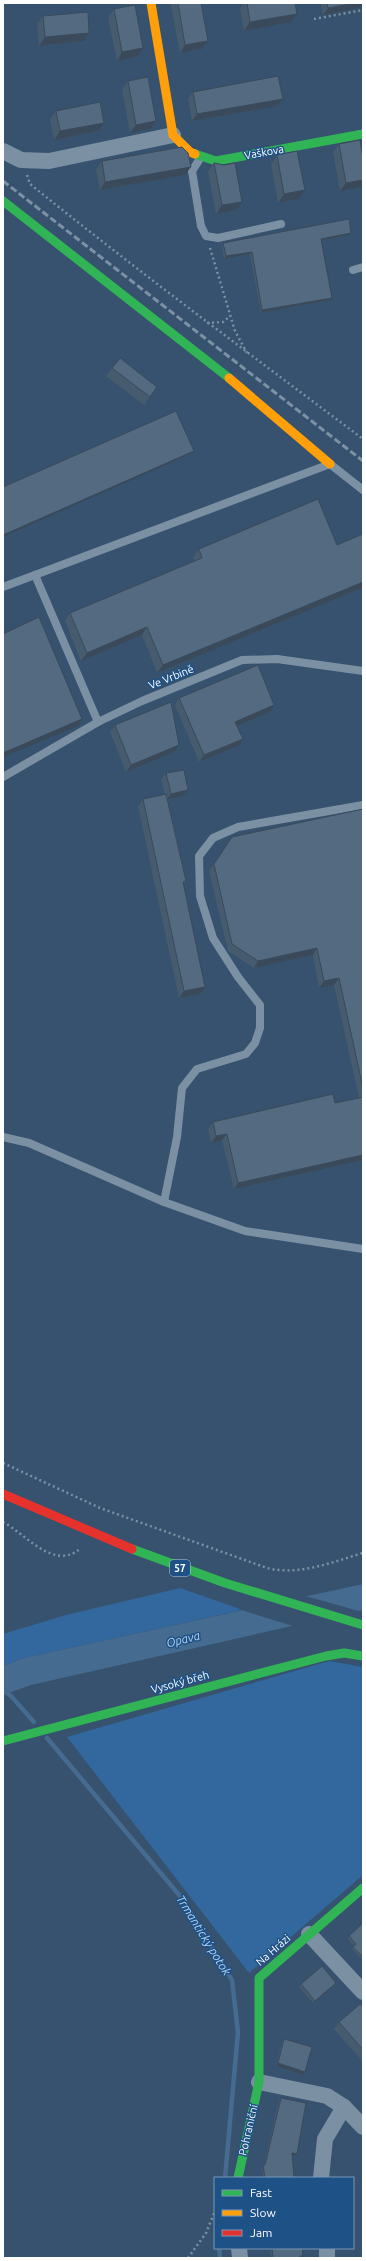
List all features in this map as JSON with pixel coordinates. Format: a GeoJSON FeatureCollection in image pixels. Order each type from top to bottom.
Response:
{"type":"FeatureCollection","features":[{"type":"Feature","properties":{"kind":"street"},"geometry":{"type":"LineString","coordinates":[[3,151],[21,160],[49,161],[173,135],[151,3]]}},
{"type":"Feature","properties":{"kind":"street","name":"Vaškova"},"geometry":{"type":"LineString","coordinates":[[173,135],[190,152],[216,161],[363,134]]}},
{"type":"Feature","properties":{"kind":"street"},"geometry":{"type":"LineString","coordinates":[[3,201],[188,344],[281,420],[330,464]]}},
{"type":"Feature","properties":{"kind":"street","name":"57"},"geometry":{"type":"LineString","coordinates":[[3,1494],[77,1527],[178,1567],[272,1599],[363,1625]]}},
{"type":"Feature","properties":{"kind":"street","name":"Vysoký břeh"},"geometry":{"type":"LineString","coordinates":[[3,1741],[326,1656],[344,1654],[363,1656]]}},
{"type":"Feature","properties":{"kind":"street","name":"Na Hrázi"},"geometry":{"type":"LineString","coordinates":[[259,2082],[259,1978],[363,1888]]}},
{"type":"Feature","properties":{"kind":"street"},"geometry":{"type":"LineString","coordinates":[[309,1934],[363,1992]]}},
{"type":"Feature","properties":{"kind":"street"},"geometry":{"type":"LineString","coordinates":[[259,2082],[327,2096],[344,2107],[363,2127]]}},
{"type":"Feature","properties":{"kind":"street","name":"Pohraniční"},"geometry":{"type":"LineString","coordinates":[[238,2177],[259,2082]]}},
{"type":"Feature","properties":{"kind":"street"},"geometry":{"type":"LineString","coordinates":[[321,2177],[325,2139],[344,2107]]}},
{"type":"Feature","properties":{"kind":"lane"},"geometry":{"type":"LineString","coordinates":[[202,156],[192,171],[201,226],[206,236],[218,238],[281,224]]}},
{"type":"Feature","properties":{"kind":"lane"},"geometry":{"type":"LineString","coordinates":[[353,270],[363,267]]}},
{"type":"Feature","properties":{"kind":"lane"},"geometry":{"type":"LineString","coordinates":[[3,587],[330,464],[363,490]]}},
{"type":"Feature","properties":{"kind":"lane"},"geometry":{"type":"LineString","coordinates":[[35,575],[98,722]]}},
{"type":"Feature","properties":{"kind":"lane","name":"Ve Vrbině"},"geometry":{"type":"LineString","coordinates":[[3,777],[98,722],[142,701],[242,660],[277,659],[363,671]]}},
{"type":"Feature","properties":{"kind":"lane"},"geometry":{"type":"LineString","coordinates":[[164,1202],[177,1137],[182,1088],[197,1069],[246,1054],[255,1043],[260,1028],[260,1005],[238,977],[213,938],[200,896],[199,856],[213,838],[238,827],[363,806]]}},
{"type":"Feature","properties":{"kind":"lane"},"geometry":{"type":"LineString","coordinates":[[3,1137],[29,1143],[164,1202],[245,1232],[363,1249]]}},
{"type":"Feature","properties":{"kind":"path"},"geometry":{"type":"LineString","coordinates":[[314,19],[363,10]]}},
{"type":"Feature","properties":{"kind":"path"},"geometry":{"type":"LineString","coordinates":[[21,160],[30,184],[206,323],[363,439]]}},
{"type":"Feature","properties":{"kind":"path"},"geometry":{"type":"LineString","coordinates":[[206,236],[235,331],[247,354]]}},
{"type":"Feature","properties":{"kind":"path"},"geometry":{"type":"LineString","coordinates":[[206,323],[223,322],[230,316]]}},
{"type":"Feature","properties":{"kind":"path"},"geometry":{"type":"LineString","coordinates":[[3,1463],[100,1508],[267,1568],[290,1571],[301,1570],[363,1553]]}},
{"type":"Feature","properties":{"kind":"path"},"geometry":{"type":"LineString","coordinates":[[188,2258],[206,2233],[214,2213]]}},
{"type":"Feature","properties":{"kind":"shaded area"},"geometry":{"type":"Polygon","coordinates":[[[180,1588],[243,1610],[24,1658],[3,1666],[3,1634],[66,1615],[180,1588]]]}},
{"type":"Feature","properties":{"kind":"shaded area"},"geometry":{"type":"Polygon","coordinates":[[[329,1661],[363,1667],[363,1875],[249,1973],[67,1737],[329,1661]]]}},
{"type":"Feature","properties":{"kind":"water","name":"Opava"},"geometry":{"type":"Polygon","coordinates":[[[363,1584],[363,1610],[31,1685],[3,1695],[3,1666],[24,1658],[363,1584]]]}},
{"type":"Feature","properties":{"kind":"pier"},"geometry":{"type":"Polygon","coordinates":[[[302,1595],[362,1612],[296,1627],[238,1609],[302,1595]]]}},
{"type":"Feature","properties":{"kind":"building"},"geometry":{"type":"Polygon","coordinates":[[[178,3],[201,3],[208,41],[185,45],[178,3]]]}},
{"type":"Feature","properties":{"kind":"building"},"geometry":{"type":"Polygon","coordinates":[[[247,3],[295,3],[297,14],[250,22],[247,3]]]}},
{"type":"Feature","properties":{"kind":"building"},"geometry":{"type":"Polygon","coordinates":[[[327,3],[356,3],[328,8],[327,3]]]}},
{"type":"Feature","properties":{"kind":"building"},"geometry":{"type":"Polygon","coordinates":[[[135,5],[143,48],[122,52],[114,9],[135,5]]]}},
{"type":"Feature","properties":{"kind":"building"},"geometry":{"type":"Polygon","coordinates":[[[88,12],[89,33],[45,37],[43,16],[88,12]]]}},
{"type":"Feature","properties":{"kind":"building"},"geometry":{"type":"Polygon","coordinates":[[[278,76],[283,99],[197,114],[193,92],[278,76]]]}},
{"type":"Feature","properties":{"kind":"building"},"geometry":{"type":"Polygon","coordinates":[[[148,77],[156,121],[136,125],[128,81],[148,77]]]}},
{"type":"Feature","properties":{"kind":"building"},"geometry":{"type":"Polygon","coordinates":[[[100,102],[104,123],[60,131],[56,111],[100,102]]]}},
{"type":"Feature","properties":{"kind":"building"},"geometry":{"type":"Polygon","coordinates":[[[360,140],[363,159],[363,180],[346,183],[339,144],[360,140]]]}},
{"type":"Feature","properties":{"kind":"building"},"geometry":{"type":"Polygon","coordinates":[[[182,147],[188,153],[191,167],[105,182],[102,161],[182,147]]]}},
{"type":"Feature","properties":{"kind":"building"},"geometry":{"type":"Polygon","coordinates":[[[297,151],[305,190],[284,194],[277,155],[297,151]]]}},
{"type":"Feature","properties":{"kind":"building"},"geometry":{"type":"Polygon","coordinates":[[[214,163],[224,165],[235,163],[242,202],[222,205],[214,163]]]}},
{"type":"Feature","properties":{"kind":"building"},"geometry":{"type":"Polygon","coordinates":[[[349,219],[351,233],[321,239],[332,298],[262,310],[252,252],[226,256],[223,243],[349,219]]]}},
{"type":"Feature","properties":{"kind":"building"},"geometry":{"type":"Polygon","coordinates":[[[120,358],[157,387],[150,397],[112,368],[120,358]]]}},
{"type":"Feature","properties":{"kind":"building"},"geometry":{"type":"Polygon","coordinates":[[[176,411],[194,451],[3,535],[3,487],[176,411]]]}},
{"type":"Feature","properties":{"kind":"building"},"geometry":{"type":"Polygon","coordinates":[[[318,499],[337,545],[363,534],[363,582],[163,665],[147,627],[87,653],[70,613],[202,558],[199,549],[318,499]]]}},
{"type":"Feature","properties":{"kind":"building"},"geometry":{"type":"Polygon","coordinates":[[[39,617],[82,719],[3,753],[3,634],[39,617]]]}},
{"type":"Feature","properties":{"kind":"building"},"geometry":{"type":"Polygon","coordinates":[[[258,665],[274,705],[235,722],[243,739],[204,755],[179,698],[258,665]]]}},
{"type":"Feature","properties":{"kind":"building"},"geometry":{"type":"Polygon","coordinates":[[[171,702],[179,745],[131,765],[115,725],[171,702]]]}},
{"type":"Feature","properties":{"kind":"building"},"geometry":{"type":"Polygon","coordinates":[[[184,770],[188,790],[171,794],[166,773],[184,770]]]}},
{"type":"Feature","properties":{"kind":"building"},"geometry":{"type":"Polygon","coordinates":[[[166,794],[186,881],[183,882],[205,987],[184,991],[143,799],[166,794]]]}},
{"type":"Feature","properties":{"kind":"building"},"geometry":{"type":"Polygon","coordinates":[[[363,809],[363,1088],[339,978],[324,981],[317,948],[258,961],[232,944],[214,864],[232,837],[363,809]]]}},
{"type":"Feature","properties":{"kind":"building"},"geometry":{"type":"Polygon","coordinates":[[[333,1094],[335,1103],[363,1097],[363,1155],[238,1183],[227,1134],[216,1136],[213,1122],[333,1094]]]}},
{"type":"Feature","properties":{"kind":"building"},"geometry":{"type":"Polygon","coordinates":[[[363,1923],[363,1954],[361,1955],[353,1947],[356,1944],[349,1936],[363,1923]]]}},
{"type":"Feature","properties":{"kind":"building"},"geometry":{"type":"Polygon","coordinates":[[[322,1966],[336,1983],[315,2001],[301,1984],[322,1966]]]}},
{"type":"Feature","properties":{"kind":"building"},"geometry":{"type":"Polygon","coordinates":[[[360,2004],[363,2007],[363,2050],[339,2022],[360,2004]]]}},
{"type":"Feature","properties":{"kind":"building"},"geometry":{"type":"Polygon","coordinates":[[[284,2039],[312,2047],[305,2072],[278,2063],[284,2039]]]}},
{"type":"Feature","properties":{"kind":"building"},"geometry":{"type":"Polygon","coordinates":[[[281,2098],[306,2103],[297,2154],[292,2153],[294,2177],[265,2177],[263,2165],[265,2165],[281,2098]]]}},
{"type":"Feature","properties":{"kind":"building"},"geometry":{"type":"Polygon","coordinates":[[[272,2249],[302,2249],[303,2256],[300,2256],[300,2258],[273,2258],[272,2249]]]}},
{"type":"Feature","properties":{"kind":"waterway","name":"Trmantický potok"},"geometry":{"type":"LineString","coordinates":[[3,1690],[11,1696],[34,1722]]}},
{"type":"Feature","properties":{"kind":"waterway","name":"Trmantický potok"},"geometry":{"type":"LineString","coordinates":[[47,1738],[180,1896],[232,1980],[238,2032],[225,2177]]}},
{"type":"Feature","properties":{"kind":"waterway","name":"Trmantický potok"},"geometry":{"type":"LineString","coordinates":[[219,2249],[220,2258]]}},
{"type":"Feature","properties":{"kind":"railway"},"geometry":{"type":"LineString","coordinates":[[3,181],[363,461]]}},
{"type":"Feature","properties":{"kind":"traffic: fast"},"geometry":{"type":"LineString","coordinates":[[195,154],[216,161],[363,134]]}},
{"type":"Feature","properties":{"kind":"traffic: fast"},"geometry":{"type":"LineString","coordinates":[[3,201],[229,378]]}},
{"type":"Feature","properties":{"kind":"traffic: fast"},"geometry":{"type":"LineString","coordinates":[[132,1549],[225,1583],[363,1625]]}},
{"type":"Feature","properties":{"kind":"traffic: fast"},"geometry":{"type":"LineString","coordinates":[[3,1741],[326,1656],[344,1653],[363,1656]]}},
{"type":"Feature","properties":{"kind":"traffic: fast"},"geometry":{"type":"LineString","coordinates":[[238,2177],[259,2082],[259,1978],[363,1888]]}},
{"type":"Feature","properties":{"kind":"traffic: slow"},"geometry":{"type":"LineString","coordinates":[[151,3],[173,135],[190,152],[195,154]]}},
{"type":"Feature","properties":{"kind":"traffic: slow"},"geometry":{"type":"LineString","coordinates":[[229,378],[330,464]]}},
{"type":"Feature","properties":{"kind":"traffic: jam"},"geometry":{"type":"LineString","coordinates":[[3,1494],[132,1549]]}}]}
